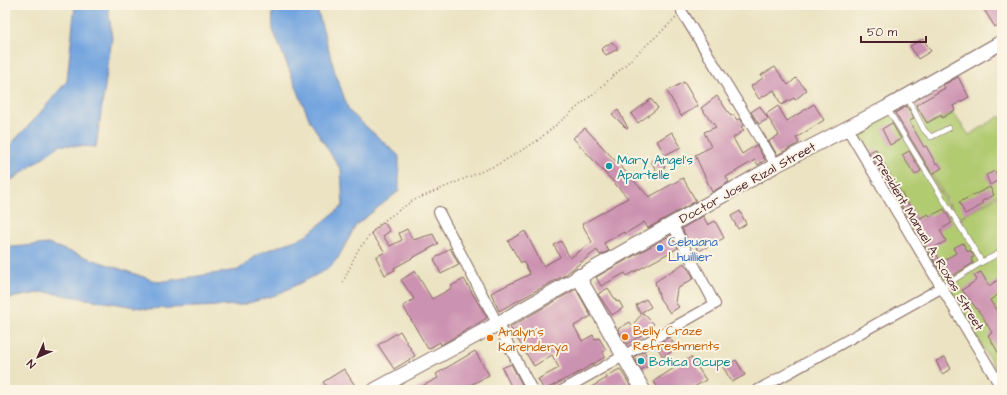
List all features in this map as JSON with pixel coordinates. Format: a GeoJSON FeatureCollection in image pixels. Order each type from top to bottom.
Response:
{"type":"FeatureCollection","features":[{"type":"Feature","properties":{"kind":"main road","name":"Doctor Jose Rizal Street"},"geometry":{"type":"LineString","coordinates":[[375,390],[497,324],[578,276],[776,164],[886,108],[1002,42]]}},
{"type":"Feature","properties":{"kind":"main road"},"geometry":{"type":"LineString","coordinates":[[578,276],[643,390]]}},
{"type":"Feature","properties":{"kind":"street"},"geometry":{"type":"LineString","coordinates":[[682,12],[776,164]]}},
{"type":"Feature","properties":{"kind":"street","name":"President Manuel A. Roxas Street"},"geometry":{"type":"LineString","coordinates":[[847,128],[1002,389]]}},
{"type":"Feature","properties":{"kind":"street"},"geometry":{"type":"LineString","coordinates":[[439,212],[532,390]]}},
{"type":"Feature","properties":{"kind":"street"},"geometry":{"type":"LineString","coordinates":[[563,390],[714,304],[672,224]]}},
{"type":"Feature","properties":{"kind":"street"},"geometry":{"type":"LineString","coordinates":[[758,390],[941,288]]}},
{"type":"Feature","properties":{"kind":"lane"},"geometry":{"type":"LineString","coordinates":[[906,96],[924,130],[930,137],[950,128]]}},
{"type":"Feature","properties":{"kind":"lane"},"geometry":{"type":"LineString","coordinates":[[886,108],[982,262]]}},
{"type":"Feature","properties":{"kind":"lane"},"geometry":{"type":"LineString","coordinates":[[941,288],[982,262],[1002,252]]}},
{"type":"Feature","properties":{"kind":"path"},"geometry":{"type":"LineString","coordinates":[[343,282],[358,250],[378,225],[412,201],[499,164],[537,141],[630,61],[682,12]]}},
{"type":"Feature","properties":{"kind":"green space"},"geometry":{"type":"Polygon","coordinates":[[[912,99],[927,124],[953,113],[969,135],[1000,116],[1002,118],[1002,192],[958,218],[892,110],[912,99]]]}},
{"type":"Feature","properties":{"kind":"green space"},"geometry":{"type":"Polygon","coordinates":[[[891,111],[957,220],[1002,194],[1002,380],[855,133],[891,111]]]}},
{"type":"Feature","properties":{"kind":"water"},"geometry":{"type":"Polygon","coordinates":[[[75,5],[108,5],[112,38],[96,147],[60,145],[5,185],[5,150],[34,120],[67,81],[75,5]]]}},
{"type":"Feature","properties":{"kind":"water"},"geometry":{"type":"Polygon","coordinates":[[[272,5],[316,5],[335,72],[349,111],[399,156],[399,191],[356,225],[338,258],[328,269],[276,295],[242,305],[147,309],[45,292],[5,299],[5,248],[48,244],[158,282],[238,270],[260,253],[304,237],[343,206],[341,170],[310,121],[273,30],[272,5]]]}},
{"type":"Feature","properties":{"kind":"building"},"geometry":{"type":"Polygon","coordinates":[[[981,5],[1002,5],[1002,22],[995,27],[981,5]]]}},
{"type":"Feature","properties":{"kind":"building"},"geometry":{"type":"Polygon","coordinates":[[[923,39],[931,51],[918,59],[910,46],[923,39]]]}},
{"type":"Feature","properties":{"kind":"building"},"geometry":{"type":"Polygon","coordinates":[[[612,42],[618,49],[606,55],[601,49],[612,42]]]}},
{"type":"Feature","properties":{"kind":"building"},"geometry":{"type":"Polygon","coordinates":[[[775,67],[788,85],[796,78],[807,90],[795,100],[794,98],[781,105],[774,90],[759,99],[751,86],[763,78],[761,75],[775,67]]]}},
{"type":"Feature","properties":{"kind":"building"},"geometry":{"type":"Polygon","coordinates":[[[958,77],[969,97],[953,106],[955,110],[942,118],[941,115],[927,123],[916,105],[945,88],[943,85],[958,77]]]}},
{"type":"Feature","properties":{"kind":"building"},"geometry":{"type":"Polygon","coordinates":[[[684,82],[698,106],[681,116],[667,91],[684,82]]]}},
{"type":"Feature","properties":{"kind":"building"},"geometry":{"type":"Polygon","coordinates":[[[717,96],[731,116],[733,114],[737,120],[740,118],[744,125],[741,127],[744,130],[733,138],[742,154],[756,145],[765,160],[758,165],[755,160],[726,177],[729,182],[712,192],[695,155],[711,147],[704,132],[716,127],[701,108],[717,96]]]}},
{"type":"Feature","properties":{"kind":"building"},"geometry":{"type":"Polygon","coordinates":[[[651,99],[658,108],[638,123],[631,114],[651,99]]]}},
{"type":"Feature","properties":{"kind":"building"},"geometry":{"type":"Polygon","coordinates":[[[814,104],[824,120],[796,138],[799,143],[777,155],[769,141],[779,135],[766,114],[778,106],[787,121],[814,104]]]}},
{"type":"Feature","properties":{"kind":"building"},"geometry":{"type":"Polygon","coordinates":[[[760,106],[768,119],[759,124],[751,112],[760,106]]]}},
{"type":"Feature","properties":{"kind":"building"},"geometry":{"type":"Polygon","coordinates":[[[907,106],[914,119],[909,121],[924,147],[926,146],[936,164],[938,163],[942,168],[932,174],[895,113],[907,106]]]}},
{"type":"Feature","properties":{"kind":"building"},"geometry":{"type":"Polygon","coordinates":[[[618,110],[628,128],[627,129],[612,114],[618,110]]]}},
{"type":"Feature","properties":{"kind":"building"},"geometry":{"type":"Polygon","coordinates":[[[892,123],[901,139],[890,145],[882,129],[892,123]]]}},
{"type":"Feature","properties":{"kind":"building"},"geometry":{"type":"Polygon","coordinates":[[[585,128],[649,197],[683,178],[696,201],[648,228],[644,222],[625,234],[624,232],[604,243],[609,251],[600,255],[597,250],[565,275],[499,311],[491,293],[530,274],[523,261],[521,263],[508,241],[525,231],[543,266],[560,257],[554,245],[561,241],[570,258],[592,242],[582,224],[628,198],[573,138],[585,128]]]}},
{"type":"Feature","properties":{"kind":"building"},"geometry":{"type":"Polygon","coordinates":[[[672,132],[681,147],[665,155],[657,141],[672,132]]]}},
{"type":"Feature","properties":{"kind":"building"},"geometry":{"type":"Polygon","coordinates":[[[876,149],[890,175],[918,219],[928,214],[930,216],[944,209],[952,223],[940,230],[946,241],[933,248],[941,262],[956,253],[953,248],[963,243],[968,252],[970,250],[974,257],[971,258],[973,263],[951,277],[945,267],[940,271],[869,152],[876,149]]]}},
{"type":"Feature","properties":{"kind":"building"},"geometry":{"type":"Polygon","coordinates":[[[909,151],[921,171],[915,175],[902,155],[909,151]]]}},
{"type":"Feature","properties":{"kind":"building"},"geometry":{"type":"Polygon","coordinates":[[[660,156],[665,167],[657,172],[651,161],[660,156]]]}},
{"type":"Feature","properties":{"kind":"building"},"geometry":{"type":"Polygon","coordinates":[[[995,171],[999,180],[990,185],[986,175],[995,171]]]}},
{"type":"Feature","properties":{"kind":"building"},"geometry":{"type":"Polygon","coordinates":[[[990,187],[994,195],[982,201],[982,205],[965,214],[959,202],[990,187]]]}},
{"type":"Feature","properties":{"kind":"building"},"geometry":{"type":"Polygon","coordinates":[[[740,211],[746,224],[738,229],[731,216],[740,211]]]}},
{"type":"Feature","properties":{"kind":"building"},"geometry":{"type":"Polygon","coordinates":[[[703,216],[708,225],[715,221],[724,238],[699,251],[692,239],[688,241],[682,228],[703,216]]]}},
{"type":"Feature","properties":{"kind":"building"},"geometry":{"type":"Polygon","coordinates":[[[384,222],[390,231],[383,236],[390,246],[402,240],[399,233],[407,229],[413,240],[433,234],[438,244],[394,268],[395,270],[385,275],[376,257],[385,252],[371,233],[384,222]]]}},
{"type":"Feature","properties":{"kind":"building"},"geometry":{"type":"Polygon","coordinates":[[[671,235],[678,248],[627,276],[625,273],[601,286],[596,277],[671,235]]]}},
{"type":"Feature","properties":{"kind":"building"},"geometry":{"type":"Polygon","coordinates":[[[450,248],[459,265],[441,274],[434,259],[450,248]]]}},
{"type":"Feature","properties":{"kind":"building"},"geometry":{"type":"Polygon","coordinates":[[[684,263],[694,278],[677,289],[675,302],[679,307],[670,313],[660,299],[655,282],[684,263]]]}},
{"type":"Feature","properties":{"kind":"building"},"geometry":{"type":"Polygon","coordinates":[[[415,271],[432,299],[452,288],[451,286],[464,279],[487,318],[441,345],[440,342],[428,349],[403,306],[414,299],[401,280],[415,271]]]}},
{"type":"Feature","properties":{"kind":"building"},"geometry":{"type":"Polygon","coordinates":[[[981,272],[989,286],[1002,277],[1002,292],[990,300],[1002,319],[1002,359],[988,335],[992,333],[983,317],[962,290],[977,280],[974,275],[981,272]]]}},
{"type":"Feature","properties":{"kind":"building"},"geometry":{"type":"Polygon","coordinates":[[[608,288],[623,308],[612,315],[598,294],[608,288]]]}},
{"type":"Feature","properties":{"kind":"building"},"geometry":{"type":"Polygon","coordinates":[[[576,289],[591,316],[574,326],[582,341],[593,335],[595,339],[599,338],[606,350],[603,352],[605,357],[544,390],[538,379],[559,368],[552,355],[534,366],[510,327],[576,289]]]}},
{"type":"Feature","properties":{"kind":"building"},"geometry":{"type":"Polygon","coordinates":[[[646,299],[651,307],[640,313],[636,305],[646,299]]]}},
{"type":"Feature","properties":{"kind":"building"},"geometry":{"type":"Polygon","coordinates":[[[643,313],[654,324],[643,334],[627,344],[618,329],[630,322],[632,325],[643,313]]]}},
{"type":"Feature","properties":{"kind":"building"},"geometry":{"type":"Polygon","coordinates":[[[400,331],[415,356],[394,369],[378,345],[400,331]]]}},
{"type":"Feature","properties":{"kind":"building"},"geometry":{"type":"Polygon","coordinates":[[[669,337],[677,348],[663,357],[656,345],[669,337]]]}},
{"type":"Feature","properties":{"kind":"building"},"geometry":{"type":"Polygon","coordinates":[[[475,351],[489,375],[462,390],[414,390],[438,378],[436,374],[475,351]]]}},
{"type":"Feature","properties":{"kind":"building","name":"Botica Ocupe"},"geometry":{"type":"Polygon","coordinates":[[[644,351],[652,364],[641,370],[634,357],[644,351]]]}},
{"type":"Feature","properties":{"kind":"building"},"geometry":{"type":"Polygon","coordinates":[[[691,357],[706,380],[689,390],[659,390],[654,381],[691,357]]]}},
{"type":"Feature","properties":{"kind":"building"},"geometry":{"type":"Polygon","coordinates":[[[945,357],[951,369],[942,374],[936,361],[945,357]]]}},
{"type":"Feature","properties":{"kind":"building"},"geometry":{"type":"Polygon","coordinates":[[[736,360],[745,375],[732,382],[723,367],[736,360]]]}},
{"type":"Feature","properties":{"kind":"building"},"geometry":{"type":"Polygon","coordinates":[[[511,364],[525,390],[513,390],[502,368],[511,364]]]}},
{"type":"Feature","properties":{"kind":"building"},"geometry":{"type":"Polygon","coordinates":[[[344,369],[358,390],[329,390],[323,382],[344,369]]]}},
{"type":"Feature","properties":{"kind":"building"},"geometry":{"type":"Polygon","coordinates":[[[620,369],[633,390],[586,390],[607,378],[606,376],[620,369]]]}},
{"type":"Feature","properties":{"kind":"place","name":"Mary Angel's Apartelle"},"geometry":{"type":"Point","coordinates":[609,166]}},
{"type":"Feature","properties":{"kind":"place","name":"Cebuana Lhuillier"},"geometry":{"type":"Point","coordinates":[660,248]}},
{"type":"Feature","properties":{"kind":"place","name":"Belly Craze Refreshments"},"geometry":{"type":"Point","coordinates":[625,337]}},
{"type":"Feature","properties":{"kind":"place","name":"Analyn's Karenderya"},"geometry":{"type":"Point","coordinates":[490,338]}},
{"type":"Feature","properties":{"kind":"place","name":"Botica Ocupe"},"geometry":{"type":"Point","coordinates":[641,361]}}]}
